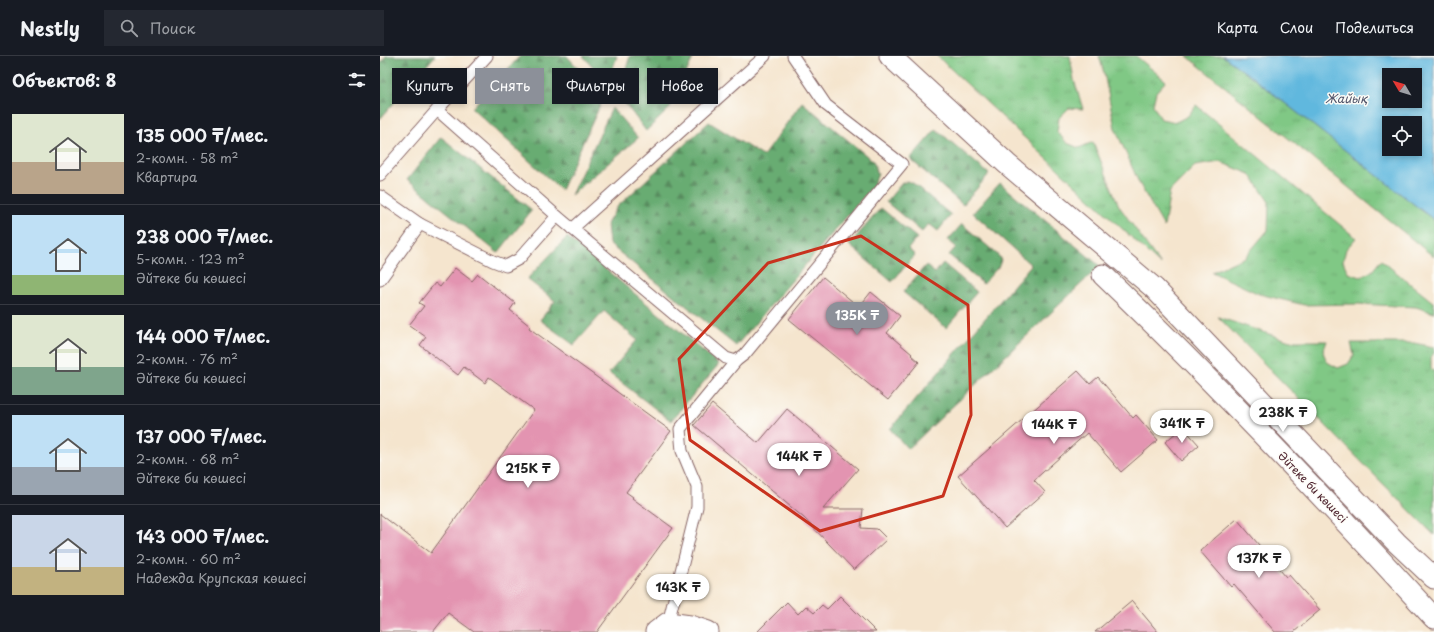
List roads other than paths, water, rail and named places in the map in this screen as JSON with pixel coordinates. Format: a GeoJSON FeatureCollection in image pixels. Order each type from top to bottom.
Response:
{"type":"FeatureCollection","features":[{"type":"Feature","properties":{"kind":"street"},"geometry":{"type":"LineString","coordinates":[[890,56],[1007,164],[1154,288],[1396,542],[1434,578]]}},
{"type":"Feature","properties":{"kind":"street","name":"Әйтеке би көшесі"},"geometry":{"type":"LineString","coordinates":[[1103,275],[1321,495],[1434,618]]}},
{"type":"Feature","properties":{"kind":"street"},"geometry":{"type":"LineString","coordinates":[[662,627],[690,626],[708,632]]}},
{"type":"Feature","properties":{"kind":"lane"},"geometry":{"type":"LineString","coordinates":[[380,175],[487,56]]}},
{"type":"Feature","properties":{"kind":"lane"},"geometry":{"type":"LineString","coordinates":[[572,229],[765,56]]}},
{"type":"Feature","properties":{"kind":"lane"},"geometry":{"type":"LineString","coordinates":[[662,627],[697,507],[697,487],[682,451],[680,429],[736,361],[745,354],[902,164],[826,106],[793,56]]}},
{"type":"Feature","properties":{"kind":"lane"},"geometry":{"type":"LineString","coordinates":[[437,110],[556,216],[726,358],[736,361]]}},
{"type":"Feature","properties":{"kind":"lane"},"geometry":{"type":"LineString","coordinates":[[380,196],[420,224],[493,261],[506,266],[519,259],[556,216]]}},
{"type":"Feature","properties":{"kind":"lane"},"geometry":{"type":"LineString","coordinates":[[380,280],[420,224]]}},
{"type":"Feature","properties":{"kind":"water","name":"Жайық"},"geometry":{"type":"Polygon","coordinates":[[[1223,56],[1434,56],[1434,220],[1253,78],[1223,56]]]}}]}
